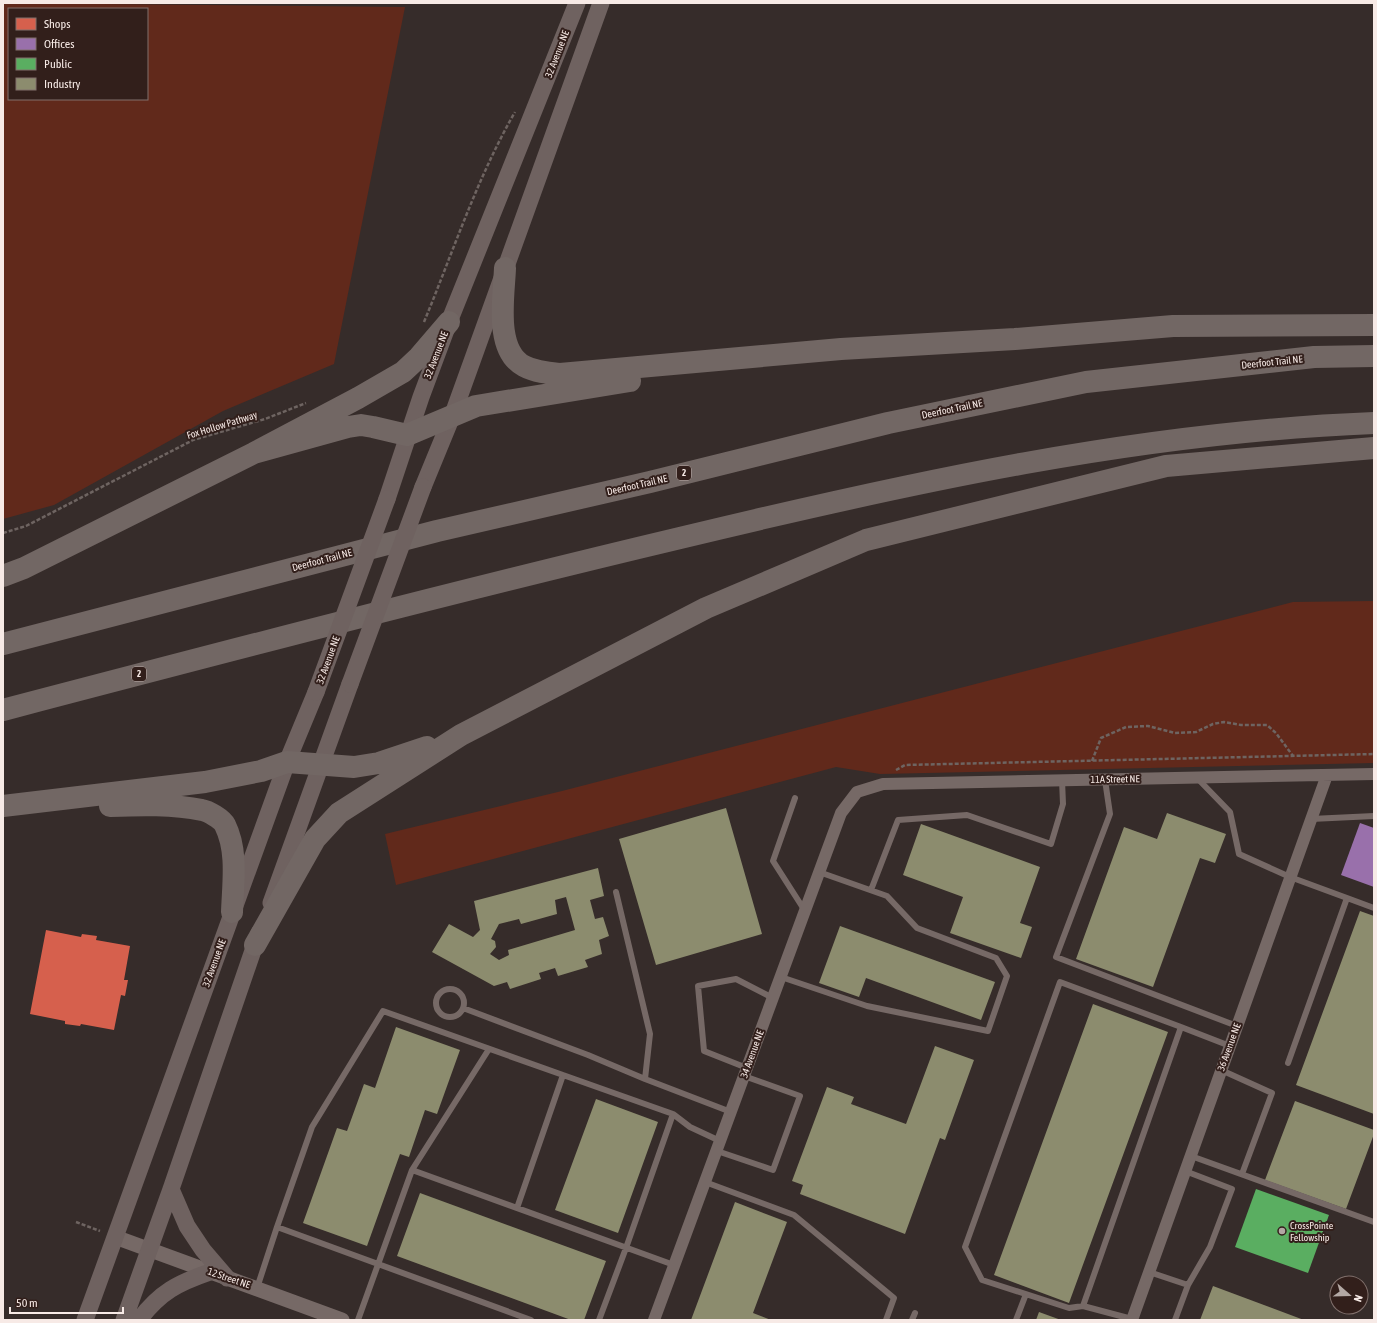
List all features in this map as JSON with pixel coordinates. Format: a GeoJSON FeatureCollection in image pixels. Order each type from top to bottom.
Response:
{"type":"FeatureCollection","features":[{"type":"Feature","properties":{"kind":"highway"},"geometry":{"type":"LineString","coordinates":[[505,268],[503,316],[505,340],[512,355],[523,365],[538,371],[560,374],[841,349],[1015,339],[1174,326],[1374,325]]}},
{"type":"Feature","properties":{"kind":"highway"},"geometry":{"type":"LineString","coordinates":[[3,576],[24,568],[254,453],[358,398],[403,372],[419,357],[449,322]]}},
{"type":"Feature","properties":{"kind":"highway"},"geometry":{"type":"LineString","coordinates":[[254,453],[348,427],[361,425],[407,435],[453,414],[476,406],[841,349]]}},
{"type":"Feature","properties":{"kind":"highway","name":"Deerfoot Trail NE"},"geometry":{"type":"LineString","coordinates":[[3,644],[437,530],[650,482],[888,423],[1086,382],[1314,357],[1374,356]]}},
{"type":"Feature","properties":{"kind":"highway","name":"2"},"geometry":{"type":"LineString","coordinates":[[3,710],[532,573],[850,497],[1110,449],[1300,426],[1374,423]]}},
{"type":"Feature","properties":{"kind":"highway"},"geometry":{"type":"LineString","coordinates":[[255,945],[315,839],[339,813],[460,735],[706,608],[866,540],[1166,466],[1374,448]]}},
{"type":"Feature","properties":{"kind":"highway"},"geometry":{"type":"LineString","coordinates":[[3,806],[205,782],[262,771],[287,762],[354,767],[379,763],[460,735]]}},
{"type":"Feature","properties":{"kind":"highway"},"geometry":{"type":"LineString","coordinates":[[3,809],[146,805],[204,810],[224,823],[230,838],[234,860],[232,912]]}},
{"type":"Feature","properties":{"kind":"main road","name":"32 Avenue NE"},"geometry":{"type":"LineString","coordinates":[[85,1320],[287,762],[316,692],[387,499],[407,435],[449,322],[577,3]]}},
{"type":"Feature","properties":{"kind":"main road"},"geometry":{"type":"LineString","coordinates":[[124,1320],[171,1190],[255,945],[422,487],[453,414],[601,3]]}},
{"type":"Feature","properties":{"kind":"main road"},"geometry":{"type":"LineString","coordinates":[[171,1190],[187,1226],[203,1250],[227,1278]]}},
{"type":"Feature","properties":{"kind":"main road"},"geometry":{"type":"LineString","coordinates":[[139,1320],[163,1294],[174,1286],[210,1272]]}},
{"type":"Feature","properties":{"kind":"street","name":"11A Street NE"},"geometry":{"type":"LineString","coordinates":[[857,792],[883,784],[1374,774]]}},
{"type":"Feature","properties":{"kind":"street","name":"36 Avenue NE"},"geometry":{"type":"LineString","coordinates":[[1132,1319],[1327,775]]}},
{"type":"Feature","properties":{"kind":"street","name":"34 Avenue NE"},"geometry":{"type":"LineString","coordinates":[[654,1320],[841,813],[857,792]]}},
{"type":"Feature","properties":{"kind":"street","name":"12 Street NE"},"geometry":{"type":"LineString","coordinates":[[115,1237],[342,1320]]}},
{"type":"Feature","properties":{"kind":"lane"},"geometry":{"type":"LineString","coordinates":[[1197,778],[1230,812],[1239,854],[1290,877],[1374,908]]}},
{"type":"Feature","properties":{"kind":"lane"},"geometry":{"type":"LineString","coordinates":[[871,890],[898,820],[967,815],[1051,844],[1063,804],[1062,780]]}},
{"type":"Feature","properties":{"kind":"lane"},"geometry":{"type":"LineString","coordinates":[[1105,780],[1110,814],[1056,957],[1237,1026]]}},
{"type":"Feature","properties":{"kind":"lane"},"geometry":{"type":"LineString","coordinates":[[796,798],[773,861],[805,911]]}},
{"type":"Feature","properties":{"kind":"lane"},"geometry":{"type":"LineString","coordinates":[[1311,819],[1374,816]]}},
{"type":"Feature","properties":{"kind":"lane"},"geometry":{"type":"LineString","coordinates":[[781,977],[867,1006],[988,1031],[1007,976],[996,958],[917,928],[887,896],[819,872]]}},
{"type":"Feature","properties":{"kind":"lane"},"geometry":{"type":"LineString","coordinates":[[616,892],[650,1034],[645,1079]]}},
{"type":"Feature","properties":{"kind":"lane"},"geometry":{"type":"LineString","coordinates":[[1288,1063],[1347,898]]}},
{"type":"Feature","properties":{"kind":"lane"},"geometry":{"type":"LineString","coordinates":[[257,1288],[312,1127],[383,1011],[673,1114],[718,1146],[773,1170],[800,1096],[704,1051],[698,986],[736,979],[773,998]]}},
{"type":"Feature","properties":{"kind":"lane"},"geometry":{"type":"LineString","coordinates":[[1132,1319],[1083,1306],[1069,1308],[982,1280],[965,1247],[1060,982],[1230,1046]]}},
{"type":"Feature","properties":{"kind":"lane"},"geometry":{"type":"LineString","coordinates":[[450,989],[461,995],[463,999],[463,1008],[457,1015],[444,1015],[438,1009],[437,1000],[441,992],[450,989]]}},
{"type":"Feature","properties":{"kind":"lane"},"geometry":{"type":"LineString","coordinates":[[463,1008],[588,1055],[731,1112]]}},
{"type":"Feature","properties":{"kind":"lane"},"geometry":{"type":"LineString","coordinates":[[1083,1306],[1181,1028]]}},
{"type":"Feature","properties":{"kind":"lane"},"geometry":{"type":"LineString","coordinates":[[358,1320],[412,1170],[489,1049]]}},
{"type":"Feature","properties":{"kind":"lane"},"geometry":{"type":"LineString","coordinates":[[1221,1070],[1272,1093],[1242,1174]]}},
{"type":"Feature","properties":{"kind":"lane"},"geometry":{"type":"LineString","coordinates":[[517,1208],[563,1075]]}},
{"type":"Feature","properties":{"kind":"lane"},"geometry":{"type":"LineString","coordinates":[[599,1320],[673,1114]]}},
{"type":"Feature","properties":{"kind":"lane"},"geometry":{"type":"LineString","coordinates":[[1190,1156],[1374,1222]]}},
{"type":"Feature","properties":{"kind":"lane"},"geometry":{"type":"LineString","coordinates":[[412,1170],[674,1265]]}},
{"type":"Feature","properties":{"kind":"lane"},"geometry":{"type":"LineString","coordinates":[[1175,1320],[1188,1285],[1210,1247],[1232,1189],[1185,1171]]}},
{"type":"Feature","properties":{"kind":"lane"},"geometry":{"type":"LineString","coordinates":[[705,1182],[794,1215],[894,1298],[886,1320]]}},
{"type":"Feature","properties":{"kind":"lane"},"geometry":{"type":"LineString","coordinates":[[277,1227],[531,1320]]}},
{"type":"Feature","properties":{"kind":"lane"},"geometry":{"type":"LineString","coordinates":[[1149,1272],[1188,1285]]}},
{"type":"Feature","properties":{"kind":"lane"},"geometry":{"type":"LineString","coordinates":[[1016,1320],[1026,1294]]}},
{"type":"Feature","properties":{"kind":"lane"},"geometry":{"type":"LineString","coordinates":[[912,1320],[915,1313]]}},
{"type":"Feature","properties":{"kind":"path"},"geometry":{"type":"LineString","coordinates":[[422,328],[446,265],[501,135],[516,109]]}},
{"type":"Feature","properties":{"kind":"path","name":"Fox Hollow Pathway"},"geometry":{"type":"LineString","coordinates":[[3,533],[26,526],[193,440],[265,420],[313,400]]}},
{"type":"Feature","properties":{"kind":"path"},"geometry":{"type":"LineString","coordinates":[[1092,761],[1101,738],[1126,727],[1148,726],[1175,733],[1196,732],[1213,724],[1224,722],[1241,725],[1267,725],[1276,733],[1293,756]]}},
{"type":"Feature","properties":{"kind":"path"},"geometry":{"type":"LineString","coordinates":[[895,784],[893,776],[897,769],[905,765],[1374,754]]}},
{"type":"Feature","properties":{"kind":"path"},"geometry":{"type":"LineString","coordinates":[[76,1222],[115,1237]]}},
{"type":"Feature","properties":{"kind":"shaded area"},"geometry":{"type":"Polygon","coordinates":[[[3,3],[405,7],[334,364],[223,411],[54,505],[3,519],[3,3]]]}},
{"type":"Feature","properties":{"kind":"shaded area"},"geometry":{"type":"Polygon","coordinates":[[[1374,601],[1374,763],[880,774],[836,767],[396,885],[385,834],[562,791],[1293,602],[1374,601]]]}},
{"type":"Feature","properties":{"kind":"building: Shops"},"geometry":{"type":"Polygon","coordinates":[[[46,930],[81,937],[82,934],[97,936],[96,940],[130,946],[124,980],[128,980],[125,996],[121,995],[114,1030],[81,1024],[80,1026],[65,1024],[65,1021],[30,1014],[46,930]]]}},
{"type":"Feature","properties":{"kind":"building: Offices"},"geometry":{"type":"Polygon","coordinates":[[[1360,823],[1374,828],[1374,887],[1341,875],[1360,823]]]}},
{"type":"Feature","properties":{"kind":"building: Public","name":"CrossPointe Fellowship"},"geometry":{"type":"Polygon","coordinates":[[[1256,1189],[1329,1215],[1308,1273],[1235,1247],[1256,1189]]]}},
{"type":"Feature","properties":{"kind":"building: Industry"},"geometry":{"type":"Polygon","coordinates":[[[726,808],[762,934],[656,965],[619,839],[726,808]]]}},
{"type":"Feature","properties":{"kind":"building: Industry"},"geometry":{"type":"Polygon","coordinates":[[[1167,813],[1226,834],[1215,863],[1200,858],[1153,987],[1076,959],[1124,827],[1157,839],[1167,813]]]}},
{"type":"Feature","properties":{"kind":"building: Industry"},"geometry":{"type":"Polygon","coordinates":[[[921,824],[1040,867],[1020,923],[1032,927],[1021,958],[950,933],[963,897],[903,875],[921,824]]]}},
{"type":"Feature","properties":{"kind":"building: Industry"},"geometry":{"type":"Polygon","coordinates":[[[598,868],[604,896],[590,900],[595,919],[603,917],[609,936],[599,940],[602,954],[585,960],[588,967],[558,976],[555,968],[539,973],[541,979],[510,989],[507,982],[494,986],[432,952],[449,924],[473,937],[480,930],[474,901],[598,868]],[[566,897],[555,900],[557,914],[521,924],[519,919],[499,924],[491,939],[495,941],[496,947],[490,954],[499,960],[509,955],[508,950],[575,930],[566,897]]]}},
{"type":"Feature","properties":{"kind":"building: Industry"},"geometry":{"type":"Polygon","coordinates":[[[1360,911],[1374,916],[1374,1114],[1296,1085],[1360,911]]]}},
{"type":"Feature","properties":{"kind":"building: Industry"},"geometry":{"type":"Polygon","coordinates":[[[840,926],[995,982],[981,1020],[866,978],[859,997],[819,983],[840,926]]]}},
{"type":"Feature","properties":{"kind":"building: Industry"},"geometry":{"type":"Polygon","coordinates":[[[1093,1004],[1168,1032],[1069,1303],[994,1275],[1093,1004]]]}},
{"type":"Feature","properties":{"kind":"building: Industry"},"geometry":{"type":"Polygon","coordinates":[[[396,1027],[460,1050],[437,1114],[425,1110],[409,1157],[400,1154],[367,1246],[303,1223],[337,1128],[347,1131],[364,1084],[375,1088],[396,1027]]]}},
{"type":"Feature","properties":{"kind":"building: Industry"},"geometry":{"type":"Polygon","coordinates":[[[935,1046],[974,1060],[945,1140],[940,1138],[905,1234],[800,1194],[803,1185],[792,1181],[827,1087],[854,1097],[851,1104],[906,1124],[935,1046]]]}},
{"type":"Feature","properties":{"kind":"building: Industry"},"geometry":{"type":"Polygon","coordinates":[[[596,1099],[658,1122],[618,1233],[555,1210],[596,1099]]]}},
{"type":"Feature","properties":{"kind":"building: Industry"},"geometry":{"type":"Polygon","coordinates":[[[1295,1101],[1374,1130],[1374,1134],[1346,1209],[1265,1180],[1295,1101]]]}},
{"type":"Feature","properties":{"kind":"building: Industry"},"geometry":{"type":"Polygon","coordinates":[[[420,1193],[606,1261],[584,1320],[571,1320],[397,1256],[420,1193]]]}},
{"type":"Feature","properties":{"kind":"building: Industry"},"geometry":{"type":"Polygon","coordinates":[[[735,1202],[787,1222],[753,1313],[771,1320],[691,1320],[735,1202]]]}},
{"type":"Feature","properties":{"kind":"building: Industry"},"geometry":{"type":"Polygon","coordinates":[[[1213,1286],[1304,1320],[1200,1320],[1213,1286]]]}},
{"type":"Feature","properties":{"kind":"building: Industry"},"geometry":{"type":"Polygon","coordinates":[[[1039,1312],[1061,1320],[1036,1320],[1039,1312]]]}},
{"type":"Feature","properties":{"kind":"place","name":"CrossPointe Fellowship"},"geometry":{"type":"Point","coordinates":[1282,1231]}}]}
